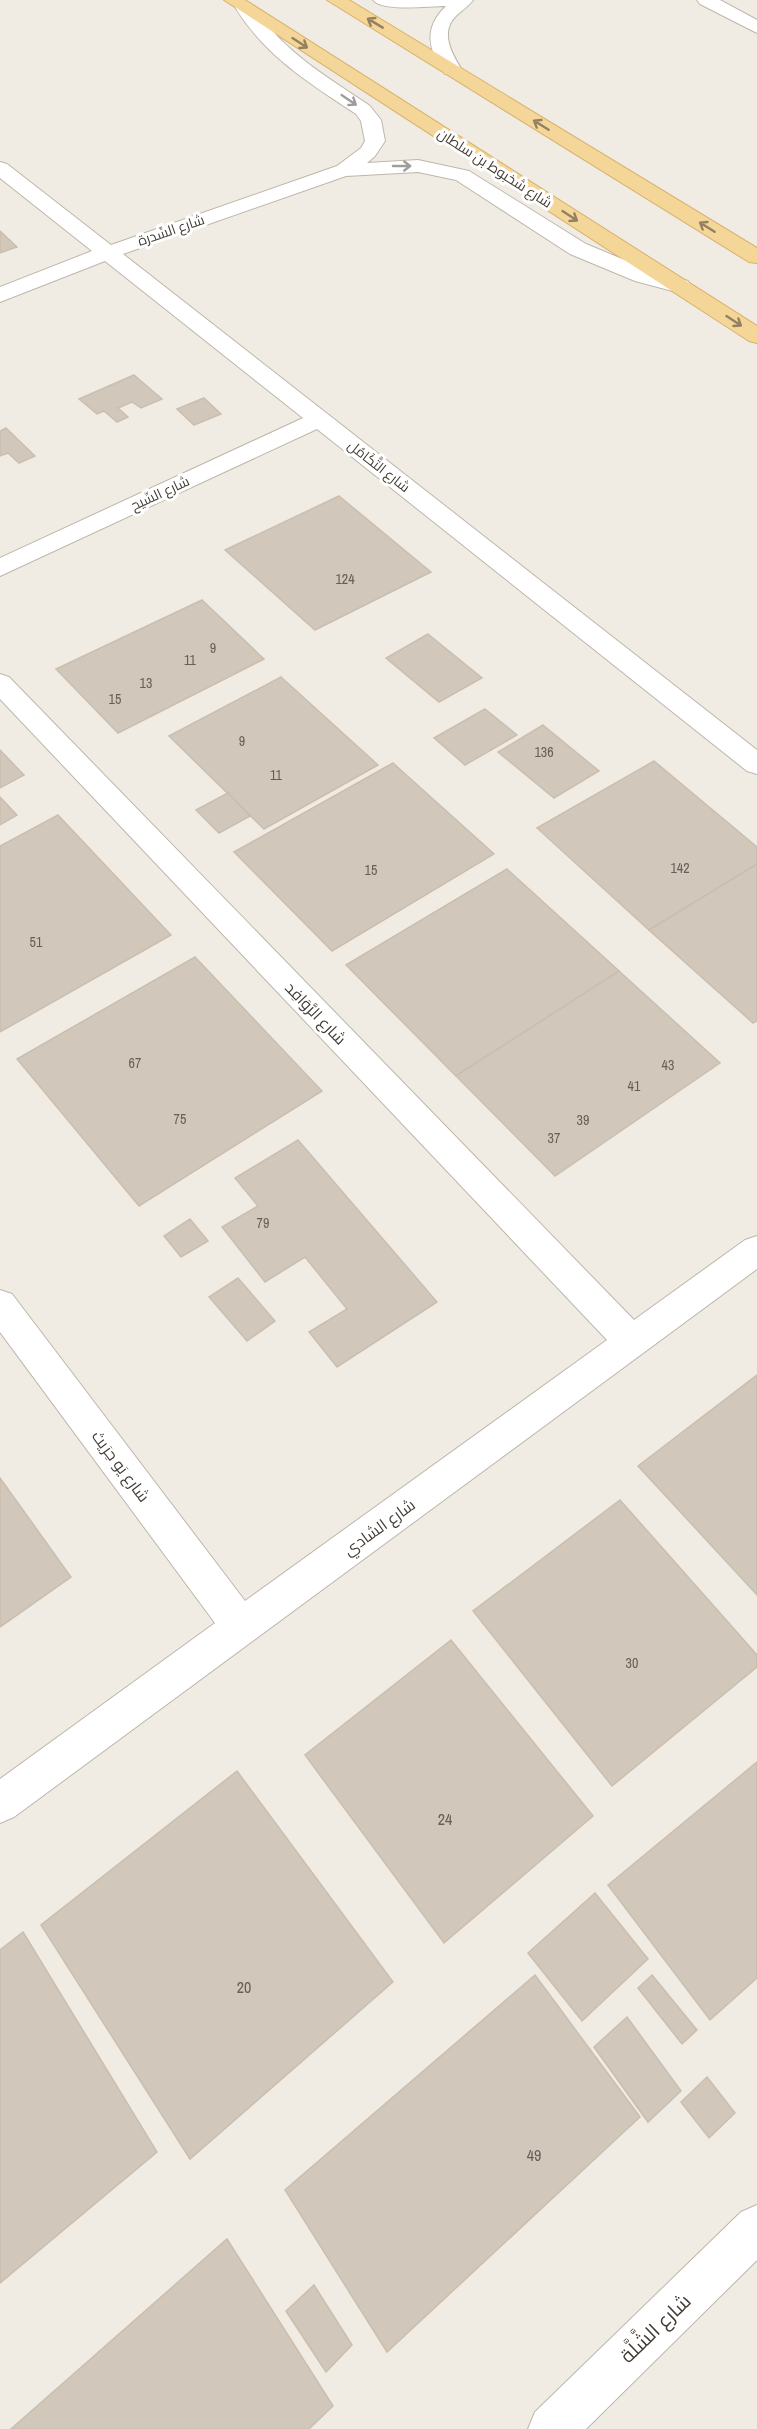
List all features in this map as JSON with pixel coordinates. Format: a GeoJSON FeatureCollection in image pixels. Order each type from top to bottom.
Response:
{"type":"FeatureCollection","features":[{"type":"Feature","properties":{"kind":"main road"},"geometry":{"type":"LineString","coordinates":[[336,0],[757,258]]}},
{"type":"Feature","properties":{"kind":"main road","name":"شارع شخبوط بن سلطان"},"geometry":{"type":"LineString","coordinates":[[238,4],[757,336]]}},
{"type":"Feature","properties":{"kind":"street"},"geometry":{"type":"LineString","coordinates":[[382,0],[406,2],[449,0]]}},
{"type":"Feature","properties":{"kind":"street"},"geometry":{"type":"LineString","coordinates":[[452,70],[436,37],[440,23],[450,9],[464,0]]}},
{"type":"Feature","properties":{"kind":"street"},"geometry":{"type":"LineString","coordinates":[[706,0],[757,27]]}},
{"type":"Feature","properties":{"kind":"street","name":"شارع السِّدرة"},"geometry":{"type":"LineString","coordinates":[[238,4],[252,23],[282,55],[363,110],[371,120],[375,141],[368,152],[344,170]]}},
{"type":"Feature","properties":{"kind":"street","name":"شارع السِّدرة"},"geometry":{"type":"LineString","coordinates":[[0,295],[107,253],[344,170],[418,166],[462,175],[578,249],[643,276],[680,286]]}},
{"type":"Feature","properties":{"kind":"street","name":"شارع التَّكَامُل"},"geometry":{"type":"LineString","coordinates":[[0,168],[757,764]]}},
{"type":"Feature","properties":{"kind":"street","name":"شارع السِّيح"},"geometry":{"type":"LineString","coordinates":[[0,568],[320,419]]}},
{"type":"Feature","properties":{"kind":"street","name":"شارع الرَّوَافِد"},"geometry":{"type":"LineString","coordinates":[[0,683],[632,1342]]}},
{"type":"Feature","properties":{"kind":"street","name":"شارع الشادي"},"geometry":{"type":"LineString","coordinates":[[0,1803],[757,1250]]}},
{"type":"Feature","properties":{"kind":"street","name":"شارع يَو حِرَيث"},"geometry":{"type":"LineString","coordinates":[[0,1305],[242,1628]]}},
{"type":"Feature","properties":{"kind":"street","name":"شارع الشَّلَّة"},"geometry":{"type":"LineString","coordinates":[[552,2429],[757,2228]]}},
{"type":"Feature","properties":{"kind":"building"},"geometry":{"type":"Polygon","coordinates":[[[0,231],[17,247],[0,253],[0,231]]]}},
{"type":"Feature","properties":{"kind":"building"},"geometry":{"type":"Polygon","coordinates":[[[134,375],[162,399],[141,408],[132,402],[118,408],[128,417],[117,422],[104,411],[97,414],[79,399],[134,375]]]}},
{"type":"Feature","properties":{"kind":"building"},"geometry":{"type":"Polygon","coordinates":[[[204,398],[221,414],[194,425],[177,409],[204,398]]]}},
{"type":"Feature","properties":{"kind":"building"},"geometry":{"type":"Polygon","coordinates":[[[6,428],[35,456],[19,463],[8,453],[0,456],[0,431],[6,428]]]}},
{"type":"Feature","properties":{"kind":"building"},"geometry":{"type":"Polygon","coordinates":[[[339,496],[431,572],[315,630],[225,550],[339,496]]]}},
{"type":"Feature","properties":{"kind":"building"},"geometry":{"type":"Polygon","coordinates":[[[202,600],[264,659],[118,733],[56,669],[202,600]]]}},
{"type":"Feature","properties":{"kind":"building"},"geometry":{"type":"Polygon","coordinates":[[[428,634],[482,678],[439,702],[386,658],[428,634]]]}},
{"type":"Feature","properties":{"kind":"building"},"geometry":{"type":"Polygon","coordinates":[[[281,677],[378,765],[264,829],[169,736],[281,677]]]}},
{"type":"Feature","properties":{"kind":"building"},"geometry":{"type":"Polygon","coordinates":[[[485,709],[517,735],[465,765],[434,738],[485,709]]]}},
{"type":"Feature","properties":{"kind":"building"},"geometry":{"type":"Polygon","coordinates":[[[543,725],[599,771],[554,798],[498,752],[543,725]]]}},
{"type":"Feature","properties":{"kind":"building"},"geometry":{"type":"Polygon","coordinates":[[[0,750],[24,775],[0,788],[0,750]]]}},
{"type":"Feature","properties":{"kind":"building"},"geometry":{"type":"Polygon","coordinates":[[[654,761],[757,847],[757,864],[649,930],[537,828],[654,761]]]}},
{"type":"Feature","properties":{"kind":"building"},"geometry":{"type":"Polygon","coordinates":[[[393,763],[494,854],[332,951],[234,852],[393,763]]]}},
{"type":"Feature","properties":{"kind":"building"},"geometry":{"type":"Polygon","coordinates":[[[228,793],[250,816],[219,833],[196,810],[228,793]]]}},
{"type":"Feature","properties":{"kind":"building"},"geometry":{"type":"Polygon","coordinates":[[[0,797],[17,815],[0,825],[0,797]]]}},
{"type":"Feature","properties":{"kind":"building"},"geometry":{"type":"Polygon","coordinates":[[[58,815],[171,935],[0,1032],[0,846],[58,815]]]}},
{"type":"Feature","properties":{"kind":"building"},"geometry":{"type":"Polygon","coordinates":[[[757,864],[757,1021],[753,1023],[649,930],[757,864]]]}},
{"type":"Feature","properties":{"kind":"building"},"geometry":{"type":"Polygon","coordinates":[[[507,869],[619,971],[456,1076],[346,965],[507,869]]]}},
{"type":"Feature","properties":{"kind":"building"},"geometry":{"type":"Polygon","coordinates":[[[195,957],[322,1091],[139,1206],[17,1059],[195,957]]]}},
{"type":"Feature","properties":{"kind":"building"},"geometry":{"type":"Polygon","coordinates":[[[619,971],[720,1063],[555,1176],[456,1076],[619,971]]]}},
{"type":"Feature","properties":{"kind":"building"},"geometry":{"type":"Polygon","coordinates":[[[298,1140],[437,1302],[337,1367],[309,1332],[347,1309],[305,1257],[265,1282],[222,1227],[258,1206],[235,1178],[298,1140]]]}},
{"type":"Feature","properties":{"kind":"building"},"geometry":{"type":"Polygon","coordinates":[[[190,1219],[208,1241],[181,1257],[164,1236],[190,1219]]]}},
{"type":"Feature","properties":{"kind":"building"},"geometry":{"type":"Polygon","coordinates":[[[238,1278],[275,1321],[247,1341],[209,1297],[238,1278]]]}},
{"type":"Feature","properties":{"kind":"building"},"geometry":{"type":"Polygon","coordinates":[[[757,1375],[757,1595],[638,1466],[757,1375]]]}},
{"type":"Feature","properties":{"kind":"building"},"geometry":{"type":"Polygon","coordinates":[[[0,1478],[71,1577],[0,1627],[0,1478]]]}},
{"type":"Feature","properties":{"kind":"building"},"geometry":{"type":"Polygon","coordinates":[[[620,1500],[757,1655],[757,1667],[612,1786],[473,1611],[620,1500]]]}},
{"type":"Feature","properties":{"kind":"building"},"geometry":{"type":"Polygon","coordinates":[[[451,1640],[593,1816],[444,1943],[305,1755],[451,1640]]]}},
{"type":"Feature","properties":{"kind":"building"},"geometry":{"type":"Polygon","coordinates":[[[757,1762],[757,1978],[710,2020],[608,1885],[757,1762]]]}},
{"type":"Feature","properties":{"kind":"building"},"geometry":{"type":"Polygon","coordinates":[[[237,1771],[393,1982],[190,2159],[41,1925],[237,1771]]]}},
{"type":"Feature","properties":{"kind":"building"},"geometry":{"type":"Polygon","coordinates":[[[595,1893],[648,1959],[582,2021],[528,1953],[595,1893]]]}},
{"type":"Feature","properties":{"kind":"building"},"geometry":{"type":"Polygon","coordinates":[[[23,1932],[157,2152],[0,2283],[0,1950],[23,1932]]]}},
{"type":"Feature","properties":{"kind":"building"},"geometry":{"type":"Polygon","coordinates":[[[535,1975],[640,2117],[387,2352],[285,2190],[535,1975]]]}},
{"type":"Feature","properties":{"kind":"building"},"geometry":{"type":"Polygon","coordinates":[[[652,1975],[697,2030],[682,2044],[638,1988],[652,1975]]]}},
{"type":"Feature","properties":{"kind":"building"},"geometry":{"type":"Polygon","coordinates":[[[627,2017],[681,2091],[648,2122],[594,2047],[627,2017]]]}},
{"type":"Feature","properties":{"kind":"building"},"geometry":{"type":"Polygon","coordinates":[[[707,2077],[735,2113],[709,2138],[681,2102],[707,2077]]]}},
{"type":"Feature","properties":{"kind":"building"},"geometry":{"type":"Polygon","coordinates":[[[227,2239],[333,2406],[309,2429],[11,2429],[227,2239]]]}},
{"type":"Feature","properties":{"kind":"building"},"geometry":{"type":"Polygon","coordinates":[[[314,2285],[352,2345],[326,2372],[286,2311],[314,2285]]]}}]}
